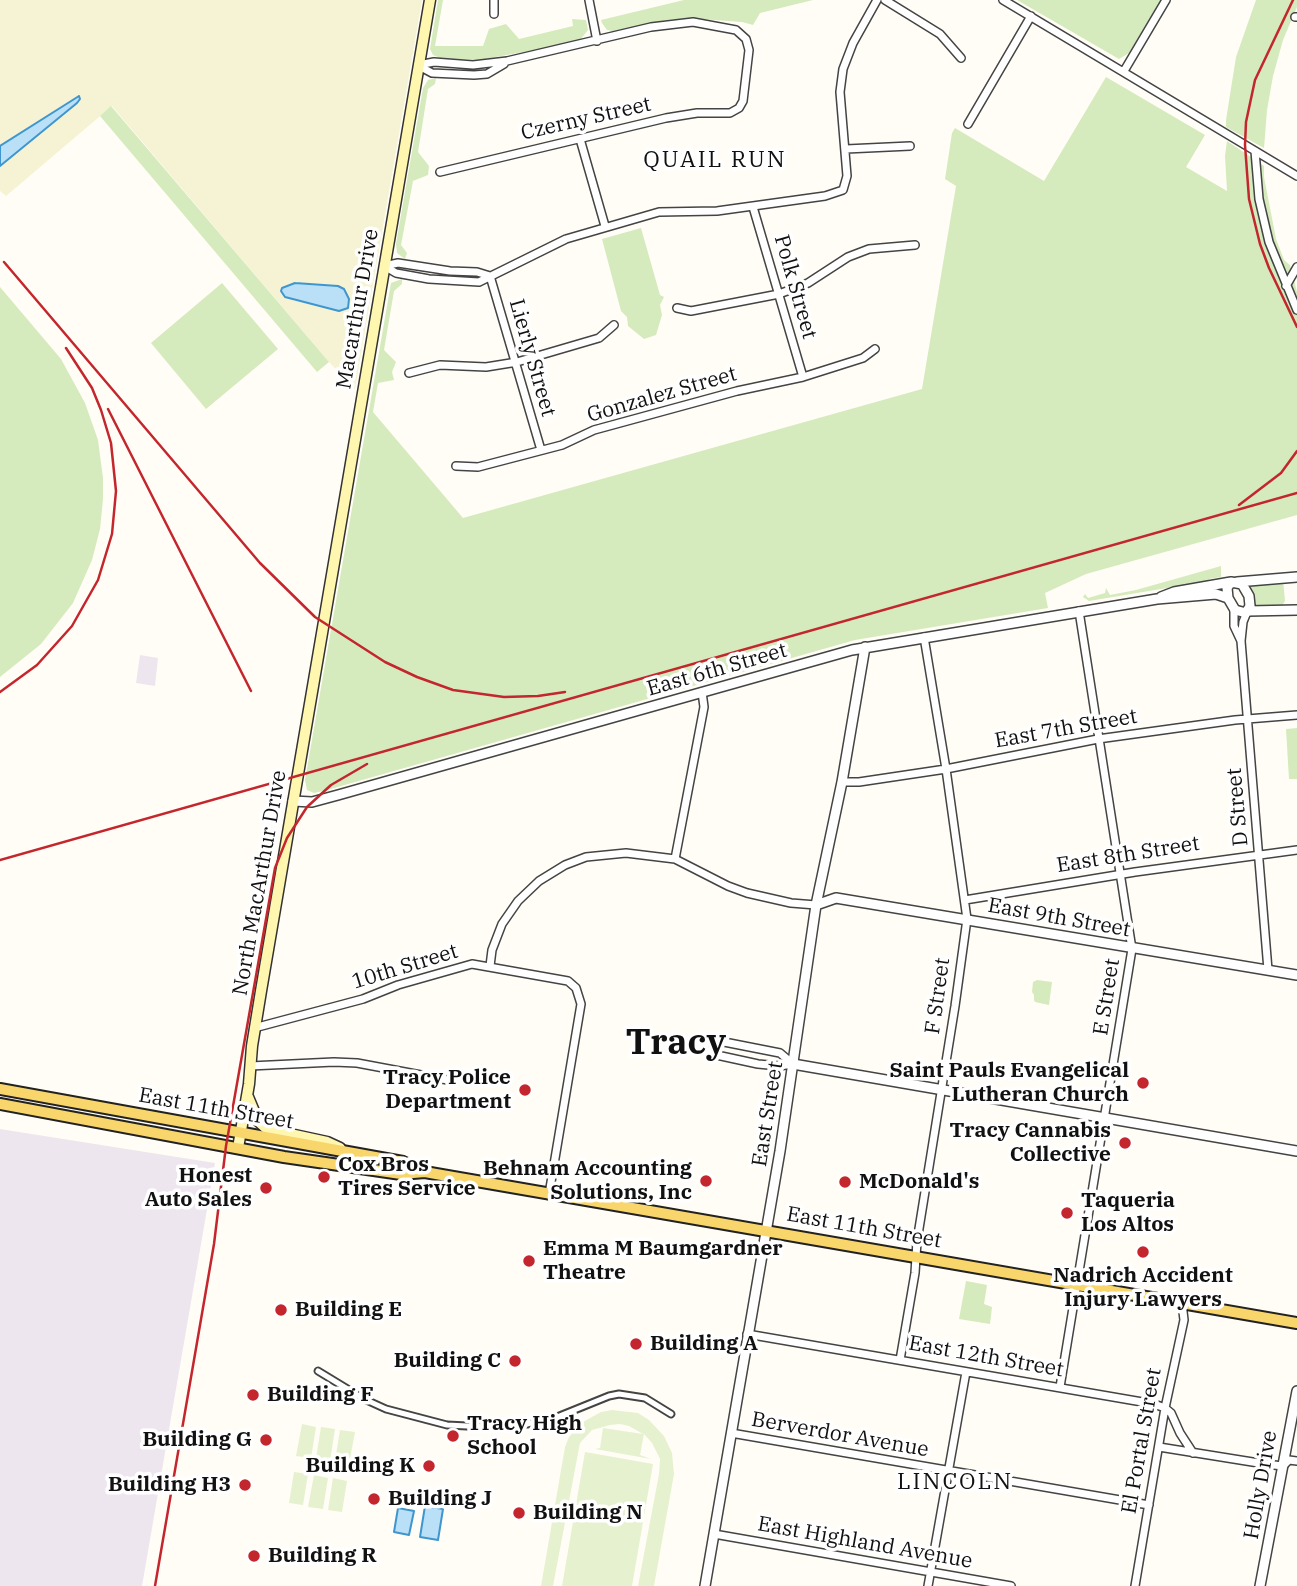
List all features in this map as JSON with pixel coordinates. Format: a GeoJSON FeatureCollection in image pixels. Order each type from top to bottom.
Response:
{"type":"FeatureCollection","features":[{"type":"Feature","properties":{"kind":"main road","name":"Macarthur Drive"},"geometry":{"type":"LineString","coordinates":[[323,624],[430,0]]}},
{"type":"Feature","properties":{"kind":"main road","name":"North MacArthur Drive"},"geometry":{"type":"LineString","coordinates":[[238,1149],[248,1093],[254,1028],[323,624]]}},
{"type":"Feature","properties":{"kind":"main road","name":"East 11th Street"},"geometry":{"type":"LineString","coordinates":[[0,1089],[403,1162],[425,1172],[1297,1323]]}},
{"type":"Feature","properties":{"kind":"main road"},"geometry":{"type":"LineString","coordinates":[[248,1093],[258,1121],[267,1129],[327,1142],[350,1153]]}},
{"type":"Feature","properties":{"kind":"main road","name":"East 11th Street"},"geometry":{"type":"LineString","coordinates":[[0,1104],[238,1149],[401,1174],[425,1172]]}},
{"type":"Feature","properties":{"kind":"street"},"geometry":{"type":"LineString","coordinates":[[494,0],[494,14]]}},
{"type":"Feature","properties":{"kind":"street"},"geometry":{"type":"LineString","coordinates":[[418,65],[434,62],[473,65],[507,61],[597,41],[589,0]]}},
{"type":"Feature","properties":{"kind":"street"},"geometry":{"type":"LineString","coordinates":[[384,266],[398,263],[477,272],[490,276],[566,239],[659,212],[753,207],[825,196],[843,190],[847,176],[841,92],[844,69],[853,43],[877,0]]}},
{"type":"Feature","properties":{"kind":"street"},"geometry":{"type":"LineString","coordinates":[[885,0],[940,34],[961,58]]}},
{"type":"Feature","properties":{"kind":"street"},"geometry":{"type":"LineString","coordinates":[[1003,0],[1297,176]]}},
{"type":"Feature","properties":{"kind":"street"},"geometry":{"type":"LineString","coordinates":[[1124,71],[1166,0]]}},
{"type":"Feature","properties":{"kind":"street"},"geometry":{"type":"LineString","coordinates":[[968,124],[1031,16]]}},
{"type":"Feature","properties":{"kind":"street","name":"Czerny Street"},"geometry":{"type":"LineString","coordinates":[[440,172],[666,118],[697,113],[730,113],[739,108],[743,101],[749,50],[743,35],[736,30],[693,22],[651,27],[597,41]]}},
{"type":"Feature","properties":{"kind":"street"},"geometry":{"type":"LineString","coordinates":[[580,139],[606,226]]}},
{"type":"Feature","properties":{"kind":"street"},"geometry":{"type":"LineString","coordinates":[[846,149],[910,146]]}},
{"type":"Feature","properties":{"kind":"street"},"geometry":{"type":"LineString","coordinates":[[1255,151],[1264,219],[1286,286],[1297,310]]}},
{"type":"Feature","properties":{"kind":"street","name":"Polk Street"},"geometry":{"type":"LineString","coordinates":[[753,207],[803,377]]}},
{"type":"Feature","properties":{"kind":"street"},"geometry":{"type":"LineString","coordinates":[[677,309],[691,312],[779,294],[808,282],[848,257],[869,249],[915,245]]}},
{"type":"Feature","properties":{"kind":"street"},"geometry":{"type":"LineString","coordinates":[[1286,286],[1297,267]]}},
{"type":"Feature","properties":{"kind":"street","name":"Lierly Street"},"geometry":{"type":"LineString","coordinates":[[490,276],[541,450]]}},
{"type":"Feature","properties":{"kind":"street"},"geometry":{"type":"LineString","coordinates":[[408,373],[440,365],[486,367],[517,362],[599,338],[614,325]]}},
{"type":"Feature","properties":{"kind":"street","name":"Gonzalez Street"},"geometry":{"type":"LineString","coordinates":[[456,466],[478,467],[562,445],[594,430],[737,391],[803,377],[863,358],[875,349]]}},
{"type":"Feature","properties":{"kind":"street","name":"East 6th Street"},"geometry":{"type":"LineString","coordinates":[[1157,599],[1174,592],[1234,582],[1297,577]]}},
{"type":"Feature","properties":{"kind":"street"},"geometry":{"type":"LineString","coordinates":[[1247,611],[1250,606],[1249,596],[1242,584],[1234,582],[1227,588],[1228,598],[1239,613],[1297,610]]}},
{"type":"Feature","properties":{"kind":"street","name":"East 6th Street"},"geometry":{"type":"LineString","coordinates":[[293,801],[312,802],[325,799],[864,647],[1157,599],[1216,594],[1228,598]]}},
{"type":"Feature","properties":{"kind":"street","name":"D Street"},"geometry":{"type":"LineString","coordinates":[[1234,609],[1234,626],[1241,640]]}},
{"type":"Feature","properties":{"kind":"street","name":"E Street"},"geometry":{"type":"LineString","coordinates":[[1060,1387],[1132,948],[1079,611]]}},
{"type":"Feature","properties":{"kind":"street","name":"D Street"},"geometry":{"type":"LineString","coordinates":[[1247,611],[1242,622],[1241,640],[1268,970]]}},
{"type":"Feature","properties":{"kind":"street","name":"F Street"},"geometry":{"type":"LineString","coordinates":[[900,1360],[967,919],[924,637]]}},
{"type":"Feature","properties":{"kind":"street","name":"East Street"},"geometry":{"type":"LineString","coordinates":[[705,1586],[766,1231],[816,905],[842,782],[864,647]]}},
{"type":"Feature","properties":{"kind":"street"},"geometry":{"type":"LineString","coordinates":[[675,859],[704,707],[702,692]]}},
{"type":"Feature","properties":{"kind":"street","name":"East 7th Street"},"geometry":{"type":"LineString","coordinates":[[842,782],[859,782],[946,769],[1098,739],[1297,715]]}},
{"type":"Feature","properties":{"kind":"street","name":"East 8th Street"},"geometry":{"type":"LineString","coordinates":[[965,900],[1260,853],[1297,850]]}},
{"type":"Feature","properties":{"kind":"street"},"geometry":{"type":"LineString","coordinates":[[490,966],[492,950],[502,924],[518,901],[539,881],[565,865],[607,854],[626,853],[675,859],[747,893],[791,903],[816,905]]}},
{"type":"Feature","properties":{"kind":"street","name":"East 9th Street"},"geometry":{"type":"LineString","coordinates":[[816,905],[836,898],[1297,975]]}},
{"type":"Feature","properties":{"kind":"street","name":"10th Street"},"geometry":{"type":"LineString","coordinates":[[254,1028],[363,999],[398,985],[472,964],[568,981],[580,995],[580,1017],[549,1194]]}},
{"type":"Feature","properties":{"kind":"street"},"geometry":{"type":"LineString","coordinates":[[793,1064],[780,1053],[715,1040],[701,1046],[712,1054],[746,1061],[779,1066],[793,1064],[1297,1151]]}},
{"type":"Feature","properties":{"kind":"street"},"geometry":{"type":"LineString","coordinates":[[250,1066],[357,1063],[453,1081]]}},
{"type":"Feature","properties":{"kind":"street","name":"El Portal Street"},"geometry":{"type":"LineString","coordinates":[[1135,1586],[1184,1320],[1182,1303]]}},
{"type":"Feature","properties":{"kind":"street","name":"East 12th Street"},"geometry":{"type":"LineString","coordinates":[[747,1334],[1060,1387],[1166,1408]]}},
{"type":"Feature","properties":{"kind":"street"},"geometry":{"type":"LineString","coordinates":[[318,1371],[375,1405],[447,1425],[487,1427],[527,1424],[557,1417],[619,1394],[645,1398],[671,1413]]}},
{"type":"Feature","properties":{"kind":"street"},"geometry":{"type":"LineString","coordinates":[[928,1586],[966,1372]]}},
{"type":"Feature","properties":{"kind":"street","name":"Holly Drive"},"geometry":{"type":"LineString","coordinates":[[1261,1586],[1297,1391]]}},
{"type":"Feature","properties":{"kind":"street"},"geometry":{"type":"LineString","coordinates":[[1166,1408],[1194,1453]]}},
{"type":"Feature","properties":{"kind":"street","name":"Berverdor Avenue"},"geometry":{"type":"LineString","coordinates":[[731,1433],[1149,1505]]}},
{"type":"Feature","properties":{"kind":"street"},"geometry":{"type":"LineString","coordinates":[[1159,1447],[1283,1466],[1289,1460],[1297,1461]]}},
{"type":"Feature","properties":{"kind":"street","name":"East Highland Avenue"},"geometry":{"type":"LineString","coordinates":[[714,1534],[1011,1586]]}},
{"type":"Feature","properties":{"kind":"shaded area"},"geometry":{"type":"Polygon","coordinates":[[[0,0],[422,0],[355,389],[329,362],[112,106],[6,196],[0,191],[0,0]]]}},
{"type":"Feature","properties":{"kind":"shaded area"},"geometry":{"type":"Polygon","coordinates":[[[140,655],[158,658],[155,686],[136,683],[140,655]]]}},
{"type":"Feature","properties":{"kind":"shaded area"},"geometry":{"type":"Polygon","coordinates":[[[0,1129],[215,1163],[142,1586],[0,1586],[0,1129]]]}},
{"type":"Feature","properties":{"kind":"green space"},"geometry":{"type":"Polygon","coordinates":[[[438,0],[443,0],[435,46],[483,46],[489,29],[506,24],[519,39],[573,26],[572,19],[586,20],[588,30],[580,40],[550,47],[480,60],[440,58],[433,55],[430,49],[438,0]]]}},
{"type":"Feature","properties":{"kind":"green space"},"geometry":{"type":"Polygon","coordinates":[[[684,0],[813,0],[760,13],[753,25],[687,18],[613,31],[607,30],[601,20],[684,0]]]}},
{"type":"Feature","properties":{"kind":"green space"},"geometry":{"type":"Polygon","coordinates":[[[1017,0],[1161,0],[1129,53],[1119,59],[1017,0]]]}},
{"type":"Feature","properties":{"kind":"green space"},"geometry":{"type":"Polygon","coordinates":[[[1256,0],[1297,0],[1297,7],[1283,40],[1273,76],[1264,148],[1226,127],[1236,57],[1256,0]]]}},
{"type":"Feature","properties":{"kind":"green space"},"geometry":{"type":"Polygon","coordinates":[[[1106,77],[1205,135],[1186,167],[1227,191],[1227,141],[1264,166],[1276,239],[1284,260],[1290,265],[1297,292],[1297,515],[1086,574],[1045,593],[1048,608],[855,640],[327,790],[314,793],[307,790],[305,780],[391,283],[402,279],[402,284],[394,291],[384,350],[396,362],[392,372],[394,380],[378,383],[373,412],[463,518],[922,389],[956,186],[945,179],[952,133],[955,128],[1044,181],[1106,77]]]}},
{"type":"Feature","properties":{"kind":"green space"},"geometry":{"type":"Polygon","coordinates":[[[436,78],[435,84],[428,89],[418,152],[429,166],[428,175],[413,181],[401,245],[407,253],[405,259],[397,253],[396,244],[423,88],[428,80],[436,78]]]}},
{"type":"Feature","properties":{"kind":"green space"},"geometry":{"type":"Polygon","coordinates":[[[111,106],[329,362],[317,372],[100,116],[111,106]]]}},
{"type":"Feature","properties":{"kind":"green space"},"geometry":{"type":"Polygon","coordinates":[[[641,228],[660,295],[664,297],[660,305],[662,315],[656,335],[644,339],[628,326],[627,317],[621,311],[602,239],[641,228]]]}},
{"type":"Feature","properties":{"kind":"green space"},"geometry":{"type":"Polygon","coordinates":[[[222,283],[278,349],[206,409],[151,343],[222,283]]]}},
{"type":"Feature","properties":{"kind":"green space"},"geometry":{"type":"Polygon","coordinates":[[[0,287],[61,359],[85,403],[98,440],[103,499],[100,529],[92,560],[73,603],[41,644],[0,677],[0,287]]]}},
{"type":"Feature","properties":{"kind":"green space"},"geometry":{"type":"Polygon","coordinates":[[[1221,566],[1221,577],[1209,581],[1089,601],[1083,597],[1085,594],[1088,598],[1105,593],[1106,588],[1110,595],[1136,590],[1221,566]]]}},
{"type":"Feature","properties":{"kind":"green space"},"geometry":{"type":"Polygon","coordinates":[[[1283,580],[1285,601],[1282,606],[1256,607],[1247,584],[1283,580]]]}},
{"type":"Feature","properties":{"kind":"green space"},"geometry":{"type":"Polygon","coordinates":[[[1297,728],[1297,779],[1289,779],[1286,729],[1297,728]]]}},
{"type":"Feature","properties":{"kind":"green space"},"geometry":{"type":"Polygon","coordinates":[[[1033,982],[1052,982],[1049,1005],[1034,1000],[1033,982]]]}},
{"type":"Feature","properties":{"kind":"green space"},"geometry":{"type":"Polygon","coordinates":[[[966,1281],[987,1285],[984,1304],[992,1307],[990,1324],[959,1319],[966,1281]]]}},
{"type":"Feature","properties":{"kind":"green space"},"geometry":{"type":"Polygon","coordinates":[[[612,1410],[638,1413],[649,1420],[664,1436],[672,1453],[674,1474],[654,1586],[638,1586],[660,1459],[644,1434],[640,1455],[651,1459],[595,1449],[600,1448],[603,1428],[643,1434],[620,1424],[592,1430],[580,1443],[553,1586],[541,1586],[569,1437],[581,1423],[601,1412],[612,1410]]]}},
{"type":"Feature","properties":{"kind":"green space"},"geometry":{"type":"Polygon","coordinates":[[[302,1424],[316,1427],[311,1458],[296,1456],[302,1424]]]}},
{"type":"Feature","properties":{"kind":"green space"},"geometry":{"type":"Polygon","coordinates":[[[321,1427],[335,1429],[330,1461],[316,1458],[321,1427]]]}},
{"type":"Feature","properties":{"kind":"green space"},"geometry":{"type":"Polygon","coordinates":[[[340,1430],[355,1432],[349,1464],[335,1461],[340,1430]]]}},
{"type":"Feature","properties":{"kind":"green space"},"geometry":{"type":"Polygon","coordinates":[[[585,1452],[653,1464],[632,1586],[562,1586],[585,1452]]]}},
{"type":"Feature","properties":{"kind":"green space"},"geometry":{"type":"Polygon","coordinates":[[[294,1472],[308,1474],[303,1505],[289,1503],[294,1472]]]}},
{"type":"Feature","properties":{"kind":"green space"},"geometry":{"type":"Polygon","coordinates":[[[314,1475],[328,1478],[323,1509],[308,1507],[314,1475]]]}},
{"type":"Feature","properties":{"kind":"green space"},"geometry":{"type":"Polygon","coordinates":[[[333,1478],[347,1481],[342,1512],[328,1510],[333,1478]]]}},
{"type":"Feature","properties":{"kind":"water"},"geometry":{"type":"Polygon","coordinates":[[[79,96],[77,103],[0,166],[0,146],[79,96]]]}},
{"type":"Feature","properties":{"kind":"water"},"geometry":{"type":"Polygon","coordinates":[[[295,283],[338,286],[344,289],[349,299],[348,308],[339,311],[285,297],[282,288],[295,283]]]}},
{"type":"Feature","properties":{"kind":"water"},"geometry":{"type":"Polygon","coordinates":[[[425,1506],[443,1509],[438,1540],[420,1537],[425,1506]]]}},
{"type":"Feature","properties":{"kind":"water"},"geometry":{"type":"Polygon","coordinates":[[[398,1508],[414,1511],[409,1535],[394,1532],[398,1508]]]}},
{"type":"Feature","properties":{"kind":"railway"},"geometry":{"type":"LineString","coordinates":[[1293,0],[1255,80],[1246,122],[1245,145],[1249,199],[1260,244],[1297,327]]}},
{"type":"Feature","properties":{"kind":"railway"},"geometry":{"type":"LineString","coordinates":[[4,262],[260,563],[315,617],[385,662],[453,690],[504,697],[565,692]]}},
{"type":"Feature","properties":{"kind":"railway"},"geometry":{"type":"LineString","coordinates":[[0,692],[37,665],[72,626],[98,580],[112,534],[116,491],[111,443],[92,388],[66,348]]}},
{"type":"Feature","properties":{"kind":"railway"},"geometry":{"type":"LineString","coordinates":[[108,409],[251,691]]}},
{"type":"Feature","properties":{"kind":"railway"},"geometry":{"type":"LineString","coordinates":[[1239,505],[1281,473],[1297,451]]}},
{"type":"Feature","properties":{"kind":"railway"},"geometry":{"type":"LineString","coordinates":[[0,860],[1297,493]]}},
{"type":"Feature","properties":{"kind":"railway"},"geometry":{"type":"LineString","coordinates":[[155,1586],[214,1244],[226,1146],[275,868],[287,838],[307,807],[331,785],[367,764]]}},
{"type":"Feature","properties":{"kind":"place","name":"Saint Pauls Evangelical Lutheran Church"},"geometry":{"type":"Point","coordinates":[1143,1083]}},
{"type":"Feature","properties":{"kind":"place","name":"Tracy Police Department"},"geometry":{"type":"Point","coordinates":[525,1090]}},
{"type":"Feature","properties":{"kind":"place","name":"Tracy Cannabis Collective"},"geometry":{"type":"Point","coordinates":[1125,1143]}},
{"type":"Feature","properties":{"kind":"place","name":"Cox Bros Tires Service"},"geometry":{"type":"Point","coordinates":[324,1177]}},
{"type":"Feature","properties":{"kind":"place","name":"Behnam Accounting Solutions, Inc"},"geometry":{"type":"Point","coordinates":[706,1181]}},
{"type":"Feature","properties":{"kind":"place","name":"McDonald's"},"geometry":{"type":"Point","coordinates":[845,1182]}},
{"type":"Feature","properties":{"kind":"place","name":"Honest Auto Sales"},"geometry":{"type":"Point","coordinates":[266,1188]}},
{"type":"Feature","properties":{"kind":"place","name":"Taqueria Los Altos"},"geometry":{"type":"Point","coordinates":[1067,1213]}},
{"type":"Feature","properties":{"kind":"place","name":"Nadrich Accident Injury Lawyers"},"geometry":{"type":"Point","coordinates":[1143,1252]}},
{"type":"Feature","properties":{"kind":"place","name":"Emma M Baumgardner Theatre"},"geometry":{"type":"Point","coordinates":[529,1261]}},
{"type":"Feature","properties":{"kind":"place","name":"Building E"},"geometry":{"type":"Point","coordinates":[281,1310]}},
{"type":"Feature","properties":{"kind":"place","name":"Building A"},"geometry":{"type":"Point","coordinates":[636,1344]}},
{"type":"Feature","properties":{"kind":"place","name":"Building C"},"geometry":{"type":"Point","coordinates":[515,1361]}},
{"type":"Feature","properties":{"kind":"place","name":"Building F"},"geometry":{"type":"Point","coordinates":[253,1395]}},
{"type":"Feature","properties":{"kind":"place","name":"Tracy High School"},"geometry":{"type":"Point","coordinates":[453,1436]}},
{"type":"Feature","properties":{"kind":"place","name":"Building G"},"geometry":{"type":"Point","coordinates":[266,1440]}},
{"type":"Feature","properties":{"kind":"place","name":"Building K"},"geometry":{"type":"Point","coordinates":[429,1466]}},
{"type":"Feature","properties":{"kind":"place","name":"Building H3"},"geometry":{"type":"Point","coordinates":[245,1485]}},
{"type":"Feature","properties":{"kind":"place","name":"Building J"},"geometry":{"type":"Point","coordinates":[374,1499]}},
{"type":"Feature","properties":{"kind":"place","name":"Building N"},"geometry":{"type":"Point","coordinates":[519,1513]}},
{"type":"Feature","properties":{"kind":"place","name":"Building R"},"geometry":{"type":"Point","coordinates":[254,1556]}},
{"type":"Feature","properties":{"kind":"district","name":"QUAIL RUN"},"geometry":{"type":"Point","coordinates":[715,160]}},
{"type":"Feature","properties":{"kind":"district","name":"Tracy"},"geometry":{"type":"Point","coordinates":[676,1044]}},
{"type":"Feature","properties":{"kind":"district","name":"LINCOLN"},"geometry":{"type":"Point","coordinates":[955,1482]}}]}
